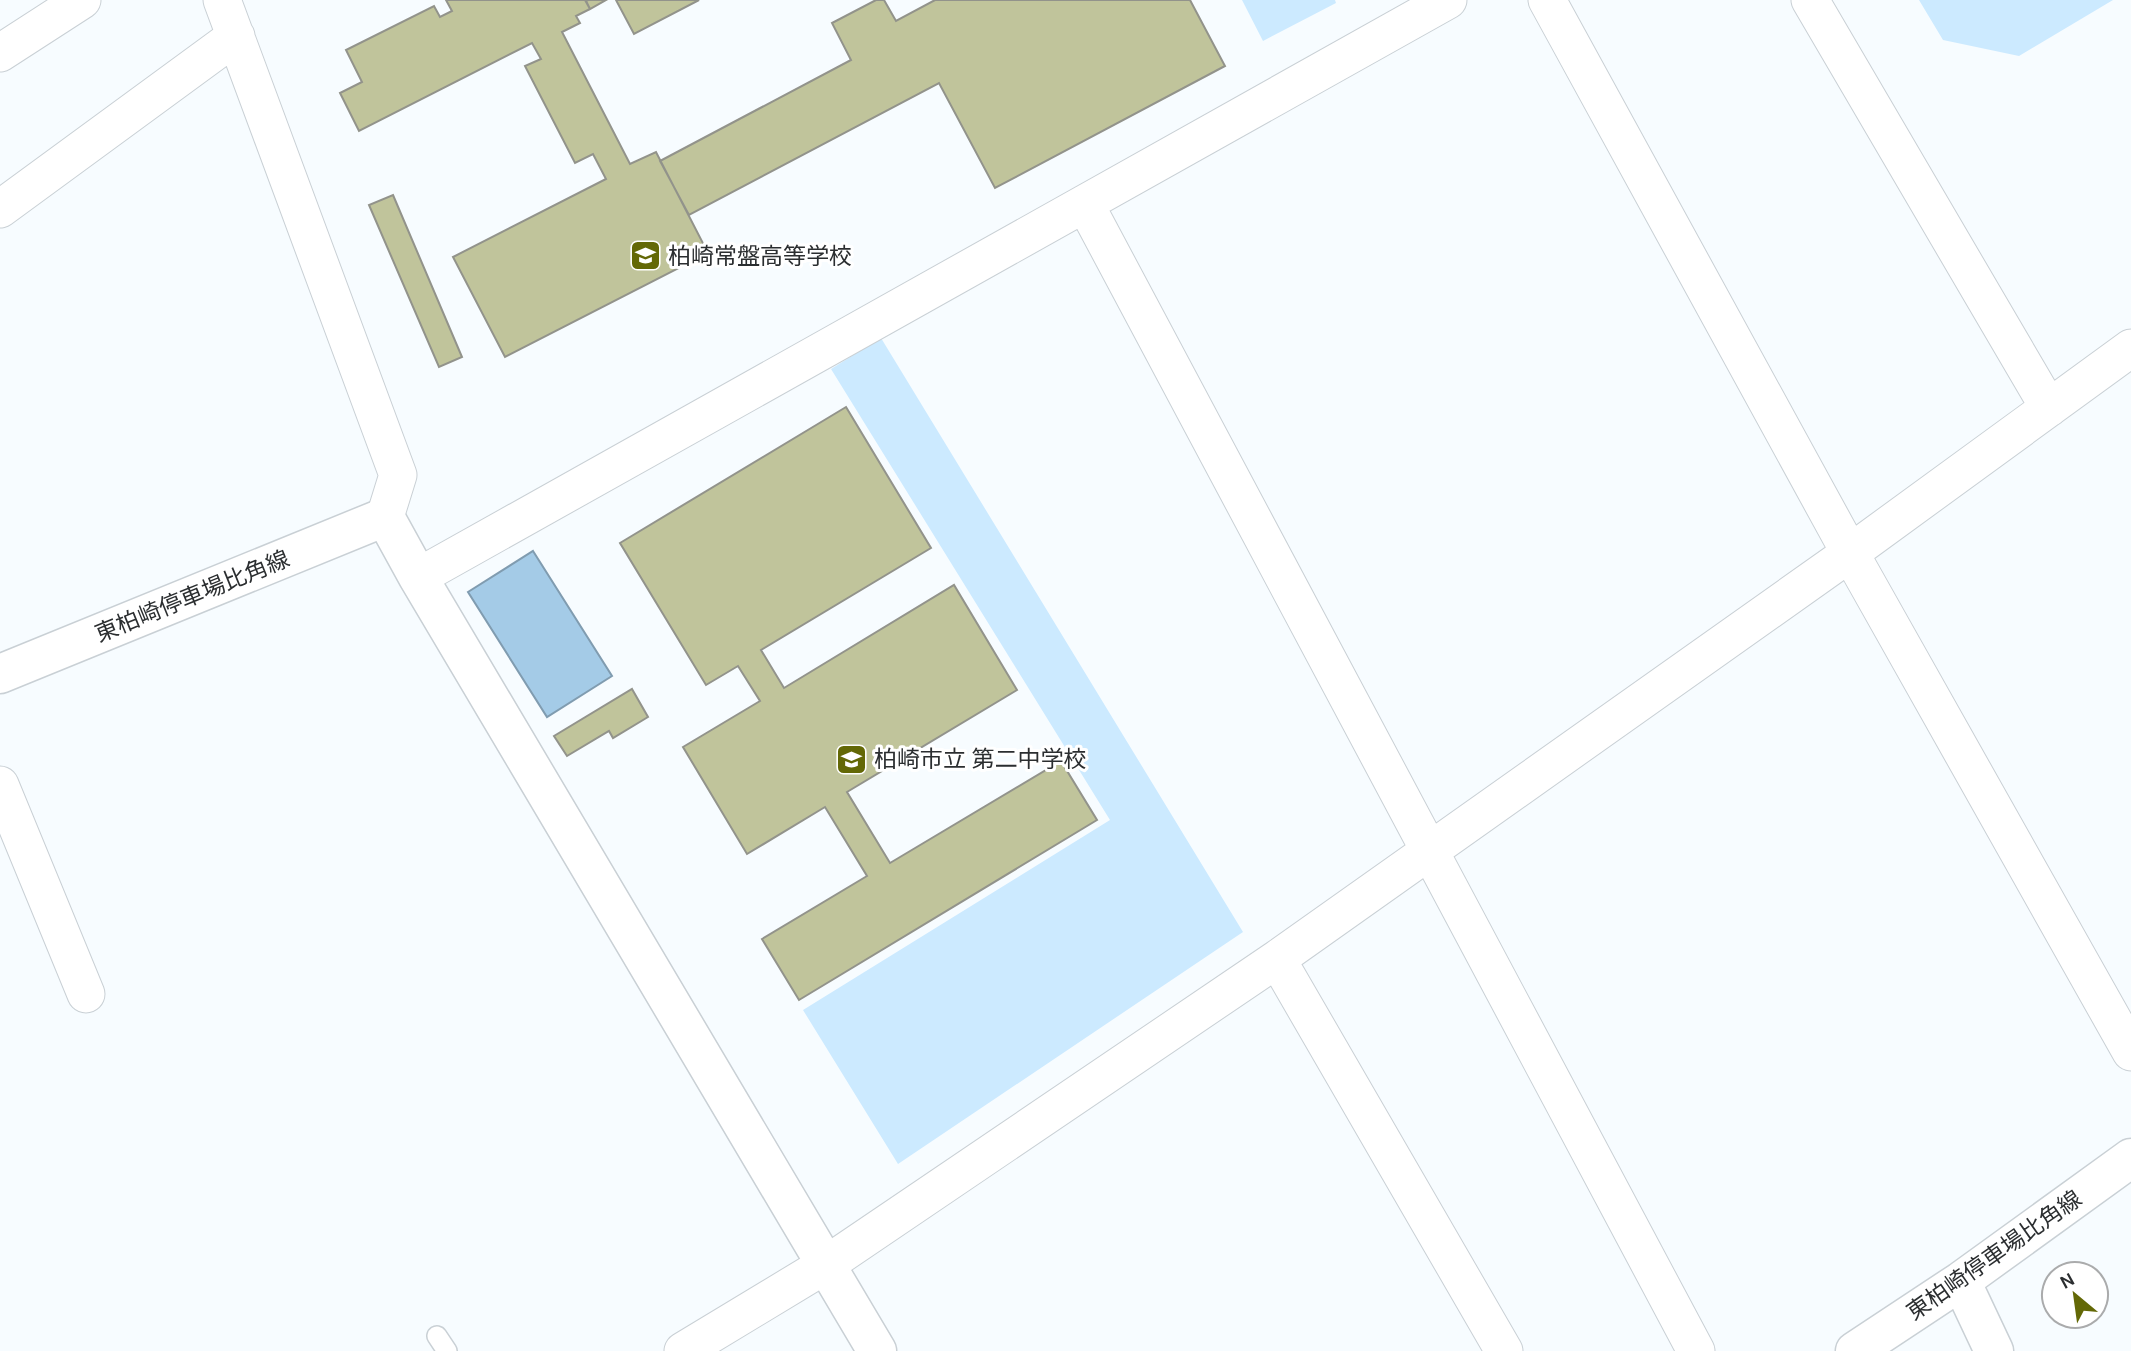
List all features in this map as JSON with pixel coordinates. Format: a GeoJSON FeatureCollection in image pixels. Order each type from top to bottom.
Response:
{"type":"FeatureCollection","features":[{"type":"Feature","properties":{"kind":"main road"},"geometry":{"type":"LineString","coordinates":[[385,517],[877,1351]]}},
{"type":"Feature","properties":{"kind":"main road","name":"東柏崎停車場比角線"},"geometry":{"type":"LineString","coordinates":[[0,674],[385,517]]}},
{"type":"Feature","properties":{"kind":"main road","name":"東柏崎停車場比角線"},"geometry":{"type":"LineString","coordinates":[[1855,1351],[1961,1281],[2131,1158]]}},
{"type":"Feature","properties":{"kind":"main road"},"geometry":{"type":"LineString","coordinates":[[1961,1281],[1994,1351]]}},
{"type":"Feature","properties":{"kind":"street"},"geometry":{"type":"LineString","coordinates":[[0,53],[82,0]]}},
{"type":"Feature","properties":{"kind":"street"},"geometry":{"type":"LineString","coordinates":[[222,0],[398,475],[385,517]]}},
{"type":"Feature","properties":{"kind":"street"},"geometry":{"type":"LineString","coordinates":[[418,577],[1448,0]]}},
{"type":"Feature","properties":{"kind":"street"},"geometry":{"type":"LineString","coordinates":[[1547,0],[1850,553],[2131,1052]]}},
{"type":"Feature","properties":{"kind":"street"},"geometry":{"type":"LineString","coordinates":[[1810,0],[2049,408]]}},
{"type":"Feature","properties":{"kind":"street"},"geometry":{"type":"LineString","coordinates":[[0,209],[236,36]]}},
{"type":"Feature","properties":{"kind":"street"},"geometry":{"type":"LineString","coordinates":[[1085,204],[1696,1351]]}},
{"type":"Feature","properties":{"kind":"street"},"geometry":{"type":"LineString","coordinates":[[682,1351],[827,1264],[1277,959],[1850,553],[2131,348]]}},
{"type":"Feature","properties":{"kind":"street"},"geometry":{"type":"LineString","coordinates":[[0,785],[86,994]]}},
{"type":"Feature","properties":{"kind":"street"},"geometry":{"type":"LineString","coordinates":[[1277,959],[1504,1351]]}},
{"type":"Feature","properties":{"kind":"shaded area"},"geometry":{"type":"Polygon","coordinates":[[[1242,0],[1335,0],[1336,3],[1263,41],[1242,0]]]}},
{"type":"Feature","properties":{"kind":"shaded area"},"geometry":{"type":"Polygon","coordinates":[[[1919,0],[2113,0],[2019,56],[1943,40],[1919,0]]]}},
{"type":"Feature","properties":{"kind":"shaded area"},"geometry":{"type":"Polygon","coordinates":[[[881,338],[1243,932],[898,1164],[803,1010],[1110,820],[831,369],[881,338]]]}},
{"type":"Feature","properties":{"kind":"shaded area"},"geometry":{"type":"Polygon","coordinates":[[[533,551],[612,676],[547,717],[468,592],[533,551]]]}},
{"type":"Feature","properties":{"kind":"building"},"geometry":{"type":"Polygon","coordinates":[[[446,0],[585,0],[590,9],[576,16],[580,23],[562,32],[630,164],[656,152],[708,253],[505,357],[453,257],[606,179],[593,154],[575,163],[525,66],[541,59],[532,43],[359,131],[340,93],[362,82],[346,50],[434,6],[440,17],[452,11],[446,0]]]}},
{"type":"Feature","properties":{"kind":"building"},"geometry":{"type":"Polygon","coordinates":[[[606,0],[590,9],[586,1],[606,0]]]}},
{"type":"Feature","properties":{"kind":"building"},"geometry":{"type":"Polygon","coordinates":[[[616,0],[699,0],[634,34],[616,0]]]}},
{"type":"Feature","properties":{"kind":"building"},"geometry":{"type":"Polygon","coordinates":[[[876,0],[884,0],[896,21],[935,0],[1190,0],[1225,66],[995,188],[939,83],[689,215],[660,161],[851,60],[832,23],[876,0]]]}},
{"type":"Feature","properties":{"kind":"building"},"geometry":{"type":"Polygon","coordinates":[[[393,195],[462,357],[439,367],[369,205],[393,195]]]}},
{"type":"Feature","properties":{"kind":"building"},"geometry":{"type":"Polygon","coordinates":[[[846,407],[931,548],[761,650],[784,688],[954,585],[1017,690],[847,792],[890,863],[1061,761],[1097,820],[799,1000],[762,939],[867,876],[825,807],[747,854],[683,747],[760,701],[738,666],[706,685],[620,543],[846,407]]]}},
{"type":"Feature","properties":{"kind":"building"},"geometry":{"type":"Polygon","coordinates":[[[632,689],[648,717],[613,738],[609,731],[567,756],[554,736],[632,689]]]}},
{"type":"Feature","properties":{"kind":"place","name":"柏崎常盤高等学校"},"geometry":{"type":"Point","coordinates":[645,256]}},
{"type":"Feature","properties":{"kind":"place","name":"柏崎市立 第二中学校"},"geometry":{"type":"Point","coordinates":[851,759]}}]}
